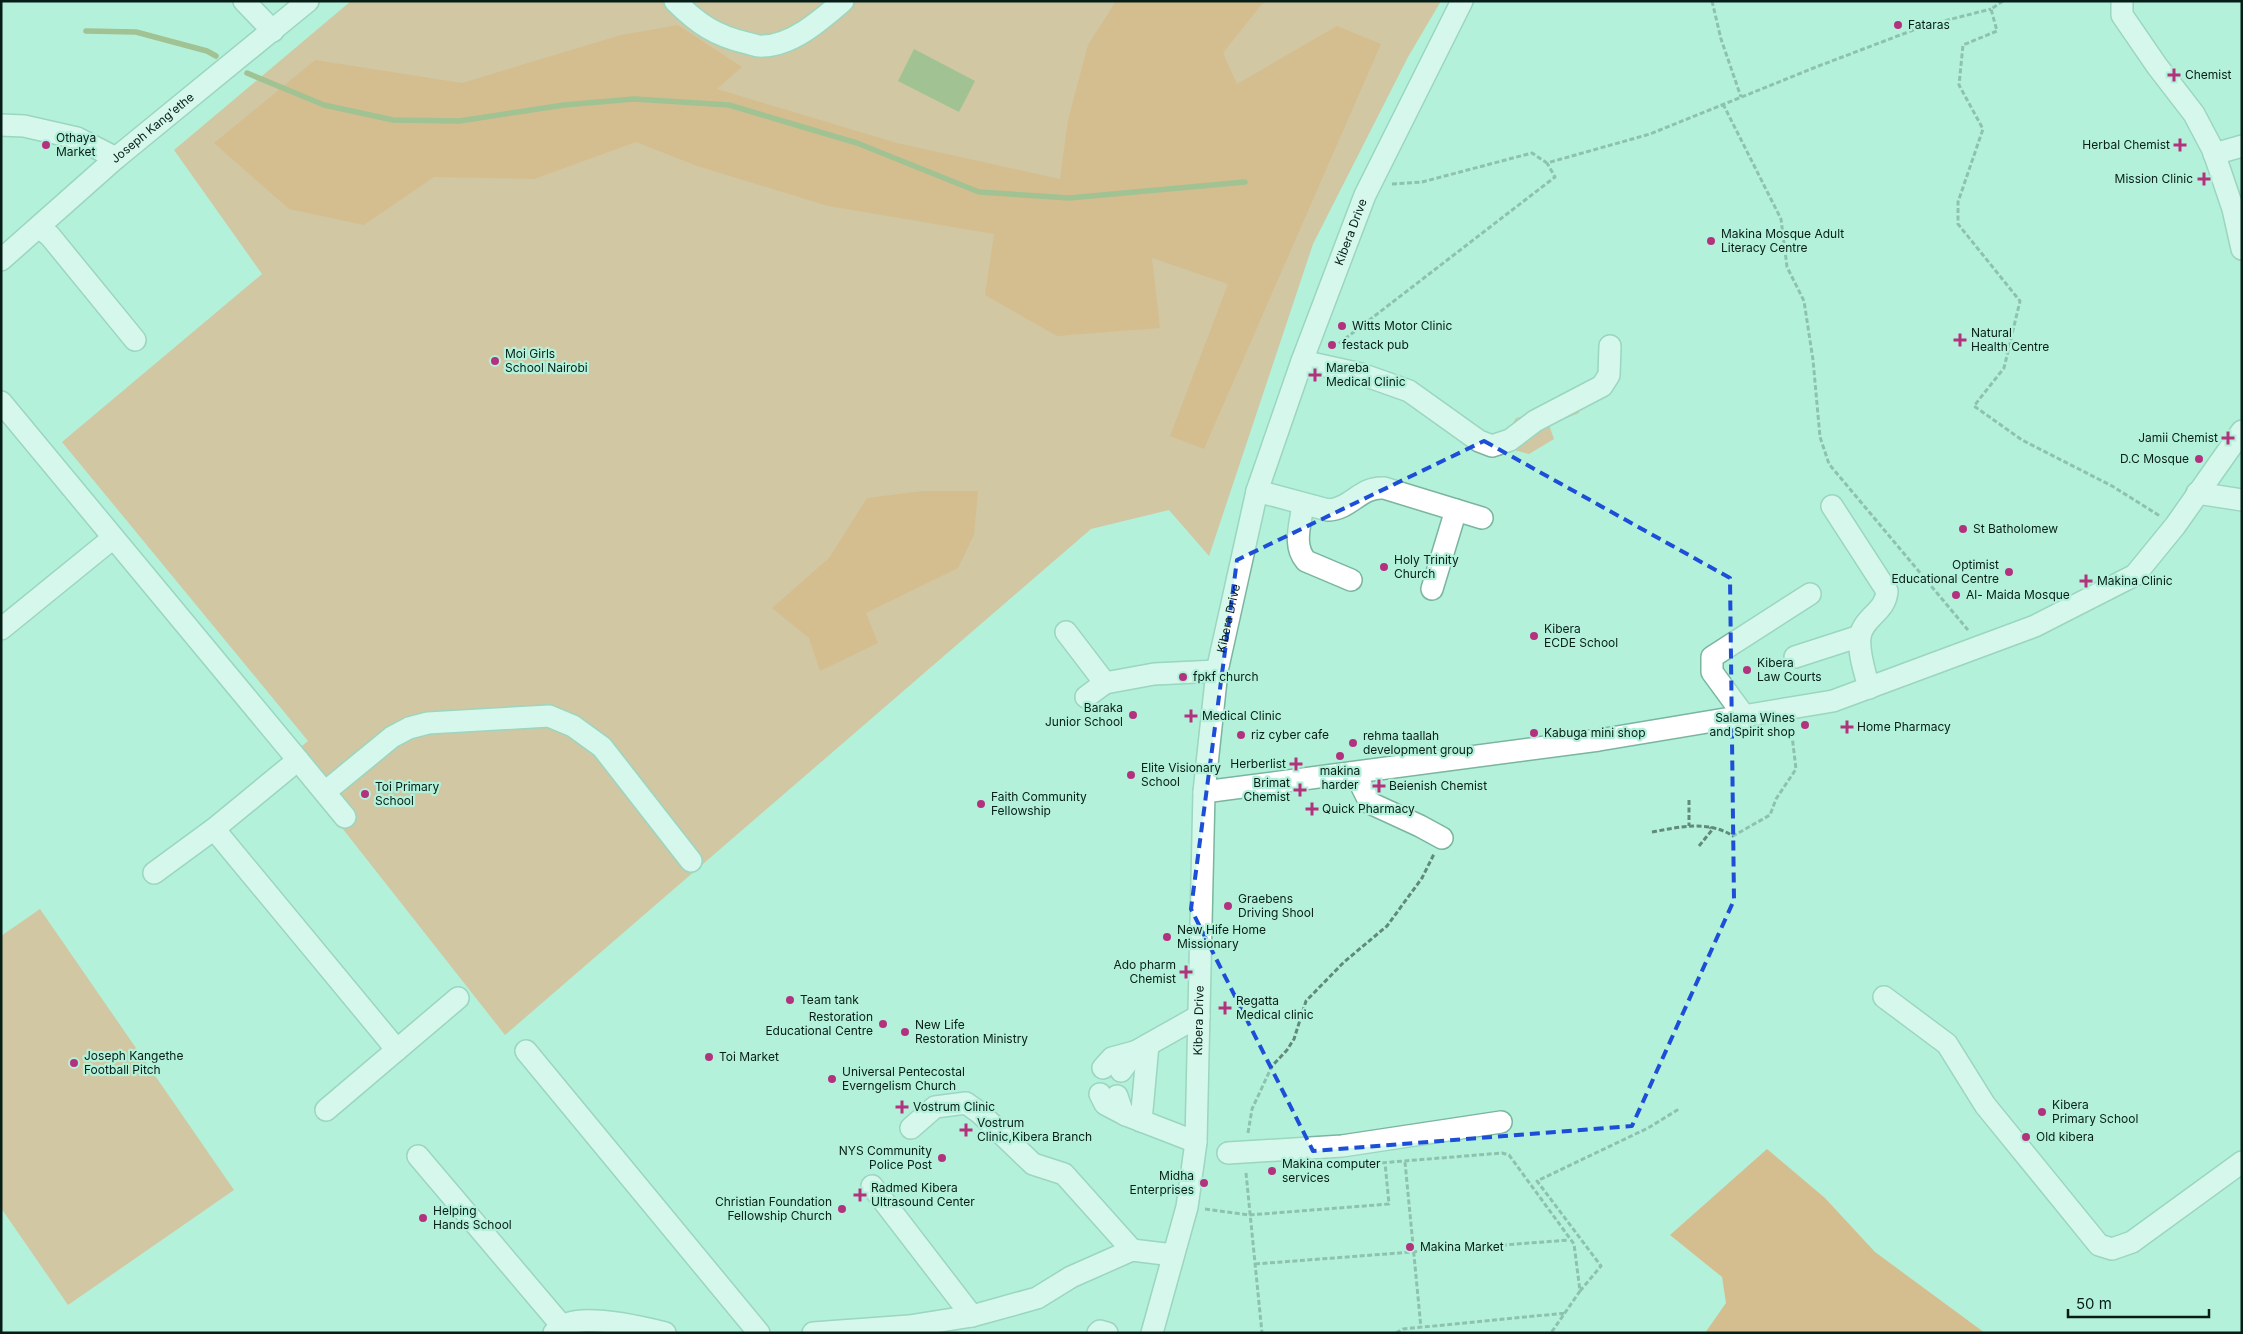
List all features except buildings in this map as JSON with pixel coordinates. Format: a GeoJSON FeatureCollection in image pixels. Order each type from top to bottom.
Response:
{"type":"FeatureCollection","features":[{"type":"Feature","properties":{"kind":"street"},"geometry":{"type":"LineString","coordinates":[[244,1],[273,31]]}},
{"type":"Feature","properties":{"kind":"street","name":"Joseph Kang'ethe"},"geometry":{"type":"LineString","coordinates":[[1,260],[116,158],[308,1]]}},
{"type":"Feature","properties":{"kind":"street"},"geometry":{"type":"LineString","coordinates":[[675,1],[696,22],[728,39],[762,46],[787,40],[817,23],[843,1]]}},
{"type":"Feature","properties":{"kind":"street","name":"Kibera Drive"},"geometry":{"type":"LineString","coordinates":[[1153,1332],[1187,1207],[1196,1142],[1204,792],[1217,671],[1257,491],[1302,361],[1370,184],[1462,1]]}},
{"type":"Feature","properties":{"kind":"street"},"geometry":{"type":"LineString","coordinates":[[2122,1],[2122,15],[2157,66],[2194,114],[2214,154],[2233,209],[2242,249]]}},
{"type":"Feature","properties":{"kind":"street"},"geometry":{"type":"LineString","coordinates":[[1,125],[24,126],[77,138],[116,158]]}},
{"type":"Feature","properties":{"kind":"street"},"geometry":{"type":"LineString","coordinates":[[2214,154],[2242,146]]}},
{"type":"Feature","properties":{"kind":"street"},"geometry":{"type":"LineString","coordinates":[[39,227],[50,236],[135,340]]}},
{"type":"Feature","properties":{"kind":"street"},"geometry":{"type":"LineString","coordinates":[[1302,361],[1361,374],[1409,391],[1479,441],[1492,446],[1510,440],[1535,421],[1606,382],[1609,375],[1610,346]]}},
{"type":"Feature","properties":{"kind":"street"},"geometry":{"type":"LineString","coordinates":[[1,402],[345,817]]}},
{"type":"Feature","properties":{"kind":"street"},"geometry":{"type":"LineString","coordinates":[[1204,792],[1355,774],[1599,740],[1833,701],[2034,626],[2135,575],[2175,526],[2242,431]]}},
{"type":"Feature","properties":{"kind":"street"},"geometry":{"type":"LineString","coordinates":[[1257,491],[1328,510],[1337,509],[1374,487],[1384,488],[1482,518]]}},
{"type":"Feature","properties":{"kind":"street"},"geometry":{"type":"LineString","coordinates":[[2197,494],[2242,500]]}},
{"type":"Feature","properties":{"kind":"street"},"geometry":{"type":"LineString","coordinates":[[1304,504],[1298,544],[1301,555],[1306,560],[1350,580]]}},
{"type":"Feature","properties":{"kind":"street"},"geometry":{"type":"LineString","coordinates":[[1832,506],[1887,591],[1887,600],[1882,608],[1868,620],[1860,636],[1862,659],[1869,688]]}},
{"type":"Feature","properties":{"kind":"street"},"geometry":{"type":"LineString","coordinates":[[1432,589],[1456,510]]}},
{"type":"Feature","properties":{"kind":"street"},"geometry":{"type":"LineString","coordinates":[[1,628],[113,538]]}},
{"type":"Feature","properties":{"kind":"street"},"geometry":{"type":"LineString","coordinates":[[1745,717],[1712,672],[1712,657],[1810,594]]}},
{"type":"Feature","properties":{"kind":"street"},"geometry":{"type":"LineString","coordinates":[[1066,632],[1105,683]]}},
{"type":"Feature","properties":{"kind":"street"},"geometry":{"type":"LineString","coordinates":[[1795,657],[1860,636]]}},
{"type":"Feature","properties":{"kind":"street"},"geometry":{"type":"LineString","coordinates":[[1086,697],[1105,683],[1154,674],[1217,671]]}},
{"type":"Feature","properties":{"kind":"street"},"geometry":{"type":"LineString","coordinates":[[325,792],[385,742],[408,728],[428,723],[549,716],[573,726],[602,747],[691,861]]}},
{"type":"Feature","properties":{"kind":"street"},"geometry":{"type":"LineString","coordinates":[[154,873],[214,829],[298,760]]}},
{"type":"Feature","properties":{"kind":"street"},"geometry":{"type":"LineString","coordinates":[[1355,774],[1370,803],[1442,838]]}},
{"type":"Feature","properties":{"kind":"street"},"geometry":{"type":"LineString","coordinates":[[214,829],[397,1050]]}},
{"type":"Feature","properties":{"kind":"street"},"geometry":{"type":"LineString","coordinates":[[1884,997],[1947,1044],[1985,1105],[2099,1245],[2112,1249],[2132,1242],[2242,1162]]}},
{"type":"Feature","properties":{"kind":"street"},"geometry":{"type":"LineString","coordinates":[[326,1110],[458,998]]}},
{"type":"Feature","properties":{"kind":"street"},"geometry":{"type":"LineString","coordinates":[[1112,1070],[1141,1049],[1199,1016]]}},
{"type":"Feature","properties":{"kind":"street"},"geometry":{"type":"LineString","coordinates":[[1141,1049],[1121,1107],[1196,1142]]}},
{"type":"Feature","properties":{"kind":"street"},"geometry":{"type":"LineString","coordinates":[[526,1052],[759,1333]]}},
{"type":"Feature","properties":{"kind":"street"},"geometry":{"type":"LineString","coordinates":[[911,1128],[935,1107],[966,1103],[980,1113],[1032,1164],[1064,1174],[1132,1250]]}},
{"type":"Feature","properties":{"kind":"street"},"geometry":{"type":"LineString","coordinates":[[1237,1152],[1342,1146],[1501,1122]]}},
{"type":"Feature","properties":{"kind":"street"},"geometry":{"type":"LineString","coordinates":[[418,1156],[558,1329],[575,1322],[602,1322],[665,1333]]}},
{"type":"Feature","properties":{"kind":"street"},"geometry":{"type":"LineString","coordinates":[[872,1186],[972,1316]]}},
{"type":"Feature","properties":{"kind":"street"},"geometry":{"type":"LineString","coordinates":[[813,1333],[909,1326],[972,1316],[1037,1298],[1071,1278],[1132,1250],[1173,1255]]}},
{"type":"Feature","properties":{"kind":"street"},"geometry":{"type":"LineString","coordinates":[[1098,1333],[1100,1331],[1107,1333]]}},
{"type":"Feature","properties":{"kind":"path"},"geometry":{"type":"LineString","coordinates":[[1712,1],[1741,97]]}},
{"type":"Feature","properties":{"kind":"path"},"geometry":{"type":"LineString","coordinates":[[1547,162],[1650,134],[1924,26],[1991,9],[2003,1]]}},
{"type":"Feature","properties":{"kind":"path"},"geometry":{"type":"LineString","coordinates":[[1991,9],[1997,31],[1963,45],[1959,85],[1983,129],[1958,202],[1958,224],[2020,301],[2004,368],[1974,406],[2022,440],[2112,486],[2175,526]]}},
{"type":"Feature","properties":{"kind":"path"},"geometry":{"type":"LineString","coordinates":[[1723,104],[1781,219],[1787,267],[1804,301],[1813,360],[1820,438],[1829,464],[1981,646]]}},
{"type":"Feature","properties":{"kind":"path"},"geometry":{"type":"LineString","coordinates":[[1328,352],[1555,177],[1547,162],[1532,153],[1422,182],[1370,184]]}},
{"type":"Feature","properties":{"kind":"path"},"geometry":{"type":"LineString","coordinates":[[1652,832],[1690,826],[1708,826],[1724,830],[1733,836],[1770,815],[1776,799],[1796,769],[1790,709]]}},
{"type":"Feature","properties":{"kind":"path"},"geometry":{"type":"LineString","coordinates":[[1689,800],[1690,826]]}},
{"type":"Feature","properties":{"kind":"path"},"geometry":{"type":"LineString","coordinates":[[1699,846],[1712,830],[1708,826]]}},
{"type":"Feature","properties":{"kind":"path"},"geometry":{"type":"LineString","coordinates":[[1237,1152],[1252,1109],[1272,1066],[1287,1050],[1294,1039],[1306,1001],[1344,962],[1387,926],[1422,878],[1442,838]]}},
{"type":"Feature","properties":{"kind":"path"},"geometry":{"type":"LineString","coordinates":[[1551,1333],[1580,1291],[1601,1266],[1537,1181],[1648,1128],[1679,1109]]}},
{"type":"Feature","properties":{"kind":"path"},"geometry":{"type":"LineString","coordinates":[[1366,1164],[1502,1153],[1509,1155],[1547,1204],[1574,1244],[1580,1291]]}},
{"type":"Feature","properties":{"kind":"path"},"geometry":{"type":"LineString","coordinates":[[1406,1162],[1421,1328]]}},
{"type":"Feature","properties":{"kind":"path"},"geometry":{"type":"LineString","coordinates":[[1187,1207],[1250,1215],[1389,1204],[1385,1163]]}},
{"type":"Feature","properties":{"kind":"path"},"geometry":{"type":"LineString","coordinates":[[1254,1172],[1245,1173],[1262,1333]]}},
{"type":"Feature","properties":{"kind":"path"},"geometry":{"type":"LineString","coordinates":[[1255,1264],[1570,1240]]}},
{"type":"Feature","properties":{"kind":"path"},"geometry":{"type":"LineString","coordinates":[[1396,1333],[1403,1329],[1566,1313]]}},
{"type":"Feature","properties":{"kind":"highlighted area"},"geometry":{"type":"Polygon","coordinates":[[[1484,441],[1730,578],[1734,900],[1632,1126],[1313,1151],[1191,909],[1237,560],[1484,441]]]}},
{"type":"Feature","properties":{"kind":"shaded area"},"geometry":{"type":"Polygon","coordinates":[[[351,1],[1441,1],[1408,57],[1313,244],[1209,556],[1169,510],[1091,529],[505,1035],[287,758],[308,741],[62,442],[262,274],[174,150],[351,1]]]}},
{"type":"Feature","properties":{"kind":"shaded area"},"geometry":{"type":"Polygon","coordinates":[[[1116,1],[1267,1],[1261,5],[1223,53],[1237,84],[1337,26],[1381,44],[1204,449],[1170,436],[1228,284],[1152,258],[1160,328],[1057,336],[985,295],[994,234],[828,206],[697,166],[636,142],[534,179],[434,177],[364,225],[289,209],[214,143],[315,60],[462,83],[621,35],[678,25],[742,67],[717,89],[897,143],[1060,179],[1068,120],[1088,45],[1116,1]]]}},
{"type":"Feature","properties":{"kind":"shaded area"},"geometry":{"type":"Polygon","coordinates":[[[914,49],[975,81],[959,112],[898,81],[914,49]]]}},
{"type":"Feature","properties":{"kind":"shaded area"},"geometry":{"type":"Polygon","coordinates":[[[1576,403],[1579,413],[1549,425],[1554,439],[1529,454],[1499,446],[1516,418],[1576,403]]]}},
{"type":"Feature","properties":{"kind":"shaded area"},"geometry":{"type":"Polygon","coordinates":[[[922,491],[978,491],[974,535],[958,568],[866,613],[878,643],[820,671],[809,638],[772,608],[829,558],[867,498],[922,491]]]}},
{"type":"Feature","properties":{"kind":"shaded area","name":"Joseph Kangethe Football Pitch"},"geometry":{"type":"Polygon","coordinates":[[[40,909],[234,1190],[68,1305],[1,1208],[1,936],[40,909]]]}},
{"type":"Feature","properties":{"kind":"shaded area"},"geometry":{"type":"Polygon","coordinates":[[[1767,1149],[1825,1198],[1875,1252],[1985,1333],[1705,1333],[1726,1303],[1722,1277],[1670,1235],[1767,1149]]]}},
{"type":"Feature","properties":{"kind":"waterway"},"geometry":{"type":"LineString","coordinates":[[86,31],[136,32],[207,51],[216,56]]}},
{"type":"Feature","properties":{"kind":"waterway"},"geometry":{"type":"LineString","coordinates":[[247,73],[324,105],[393,120],[459,121],[564,105],[634,99],[729,105],[857,143],[979,192],[1069,198],[1245,182]]}},
{"type":"Feature","properties":{"kind":"place","name":"Fataras"},"geometry":{"type":"Point","coordinates":[1898,25]}},
{"type":"Feature","properties":{"kind":"place","name":"Chemist"},"geometry":{"type":"Point","coordinates":[2174,75]}},
{"type":"Feature","properties":{"kind":"place","name":"Othaya Market"},"geometry":{"type":"Point","coordinates":[46,145]}},
{"type":"Feature","properties":{"kind":"place","name":"Herbal Chemist"},"geometry":{"type":"Point","coordinates":[2180,145]}},
{"type":"Feature","properties":{"kind":"place","name":"Mission Clinic"},"geometry":{"type":"Point","coordinates":[2204,179]}},
{"type":"Feature","properties":{"kind":"place","name":"Makina Mosque Adult Literacy Centre"},"geometry":{"type":"Point","coordinates":[1711,241]}},
{"type":"Feature","properties":{"kind":"place","name":"Witts Motor Clinic"},"geometry":{"type":"Point","coordinates":[1342,326]}},
{"type":"Feature","properties":{"kind":"place","name":"Natural Health Centre"},"geometry":{"type":"Point","coordinates":[1960,340]}},
{"type":"Feature","properties":{"kind":"place","name":"festack pub"},"geometry":{"type":"Point","coordinates":[1332,345]}},
{"type":"Feature","properties":{"kind":"place","name":"Moi Girls School Nairobi"},"geometry":{"type":"Point","coordinates":[495,361]}},
{"type":"Feature","properties":{"kind":"place","name":"Mareba Medical Clinic"},"geometry":{"type":"Point","coordinates":[1315,375]}},
{"type":"Feature","properties":{"kind":"place","name":"Jamii Chemist"},"geometry":{"type":"Point","coordinates":[2228,438]}},
{"type":"Feature","properties":{"kind":"place","name":"D.C Mosque"},"geometry":{"type":"Point","coordinates":[2199,459]}},
{"type":"Feature","properties":{"kind":"place","name":"St Batholomew"},"geometry":{"type":"Point","coordinates":[1963,529]}},
{"type":"Feature","properties":{"kind":"place","name":"Holy Trinity Church"},"geometry":{"type":"Point","coordinates":[1384,567]}},
{"type":"Feature","properties":{"kind":"place","name":"Optimist Educational Centre"},"geometry":{"type":"Point","coordinates":[2009,572]}},
{"type":"Feature","properties":{"kind":"place","name":"Makina Clinic"},"geometry":{"type":"Point","coordinates":[2086,581]}},
{"type":"Feature","properties":{"kind":"place","name":"Al- Maida Mosque"},"geometry":{"type":"Point","coordinates":[1956,595]}},
{"type":"Feature","properties":{"kind":"place","name":"Kibera ECDE School"},"geometry":{"type":"Point","coordinates":[1534,636]}},
{"type":"Feature","properties":{"kind":"place","name":"Kibera Law Courts"},"geometry":{"type":"Point","coordinates":[1747,670]}},
{"type":"Feature","properties":{"kind":"place","name":"fpkf church"},"geometry":{"type":"Point","coordinates":[1183,677]}},
{"type":"Feature","properties":{"kind":"place","name":"Baraka Junior School"},"geometry":{"type":"Point","coordinates":[1133,715]}},
{"type":"Feature","properties":{"kind":"place","name":"Medical Clinic"},"geometry":{"type":"Point","coordinates":[1191,716]}},
{"type":"Feature","properties":{"kind":"place","name":"Salama Wines and Spirit shop"},"geometry":{"type":"Point","coordinates":[1805,725]}},
{"type":"Feature","properties":{"kind":"place","name":"Home Pharmacy"},"geometry":{"type":"Point","coordinates":[1847,727]}},
{"type":"Feature","properties":{"kind":"place","name":"Kabuga mini shop"},"geometry":{"type":"Point","coordinates":[1534,733]}},
{"type":"Feature","properties":{"kind":"place","name":"riz cyber cafe"},"geometry":{"type":"Point","coordinates":[1241,735]}},
{"type":"Feature","properties":{"kind":"place","name":"rehma taallah development group"},"geometry":{"type":"Point","coordinates":[1353,743]}},
{"type":"Feature","properties":{"kind":"place","name":"makina harder"},"geometry":{"type":"Point","coordinates":[1340,756]}},
{"type":"Feature","properties":{"kind":"place","name":"Herberlist"},"geometry":{"type":"Point","coordinates":[1296,764]}},
{"type":"Feature","properties":{"kind":"place","name":"Elite Visionary School"},"geometry":{"type":"Point","coordinates":[1131,775]}},
{"type":"Feature","properties":{"kind":"place","name":"Beienish Chemist"},"geometry":{"type":"Point","coordinates":[1379,786]}},
{"type":"Feature","properties":{"kind":"place","name":"Brimat Chemist"},"geometry":{"type":"Point","coordinates":[1300,790]}},
{"type":"Feature","properties":{"kind":"place","name":"Toi Primary School"},"geometry":{"type":"Point","coordinates":[365,794]}},
{"type":"Feature","properties":{"kind":"place","name":"Faith Community Fellowship"},"geometry":{"type":"Point","coordinates":[981,804]}},
{"type":"Feature","properties":{"kind":"place","name":"Quick Pharmacy"},"geometry":{"type":"Point","coordinates":[1312,809]}},
{"type":"Feature","properties":{"kind":"place","name":"Graebens Driving Shool"},"geometry":{"type":"Point","coordinates":[1228,906]}},
{"type":"Feature","properties":{"kind":"place","name":"New Hife Home Missionary"},"geometry":{"type":"Point","coordinates":[1167,937]}},
{"type":"Feature","properties":{"kind":"place","name":"Ado pharm Chemist"},"geometry":{"type":"Point","coordinates":[1186,972]}},
{"type":"Feature","properties":{"kind":"place","name":"Team tank"},"geometry":{"type":"Point","coordinates":[790,1000]}},
{"type":"Feature","properties":{"kind":"place","name":"Regatta Medical clinic"},"geometry":{"type":"Point","coordinates":[1225,1008]}},
{"type":"Feature","properties":{"kind":"place","name":"Restoration Educational Centre"},"geometry":{"type":"Point","coordinates":[883,1024]}},
{"type":"Feature","properties":{"kind":"place","name":"New Life Restoration Ministry"},"geometry":{"type":"Point","coordinates":[905,1032]}},
{"type":"Feature","properties":{"kind":"place","name":"Toi Market"},"geometry":{"type":"Point","coordinates":[709,1057]}},
{"type":"Feature","properties":{"kind":"place","name":"Joseph Kangethe Football Pitch"},"geometry":{"type":"Point","coordinates":[74,1063]}},
{"type":"Feature","properties":{"kind":"place","name":"Universal Pentecostal Everngelism Church"},"geometry":{"type":"Point","coordinates":[832,1079]}},
{"type":"Feature","properties":{"kind":"place","name":"Vostrum Clinic"},"geometry":{"type":"Point","coordinates":[902,1107]}},
{"type":"Feature","properties":{"kind":"place","name":"Kibera Primary School"},"geometry":{"type":"Point","coordinates":[2042,1112]}},
{"type":"Feature","properties":{"kind":"place","name":"Vostrum Clinic,Kibera Branch"},"geometry":{"type":"Point","coordinates":[966,1130]}},
{"type":"Feature","properties":{"kind":"place","name":"Old kibera"},"geometry":{"type":"Point","coordinates":[2026,1137]}},
{"type":"Feature","properties":{"kind":"place","name":"NYS Community Police Post"},"geometry":{"type":"Point","coordinates":[942,1158]}},
{"type":"Feature","properties":{"kind":"place","name":"Makina computer services"},"geometry":{"type":"Point","coordinates":[1272,1171]}},
{"type":"Feature","properties":{"kind":"place","name":"Midha Enterprises"},"geometry":{"type":"Point","coordinates":[1204,1183]}},
{"type":"Feature","properties":{"kind":"place","name":"Radmed Kibera Ultrasound Center"},"geometry":{"type":"Point","coordinates":[860,1195]}},
{"type":"Feature","properties":{"kind":"place","name":"Christian Foundation Fellowship Church"},"geometry":{"type":"Point","coordinates":[842,1209]}},
{"type":"Feature","properties":{"kind":"place","name":"Helping Hands School"},"geometry":{"type":"Point","coordinates":[423,1218]}},
{"type":"Feature","properties":{"kind":"place","name":"Makina Market"},"geometry":{"type":"Point","coordinates":[1410,1247]}}]}
